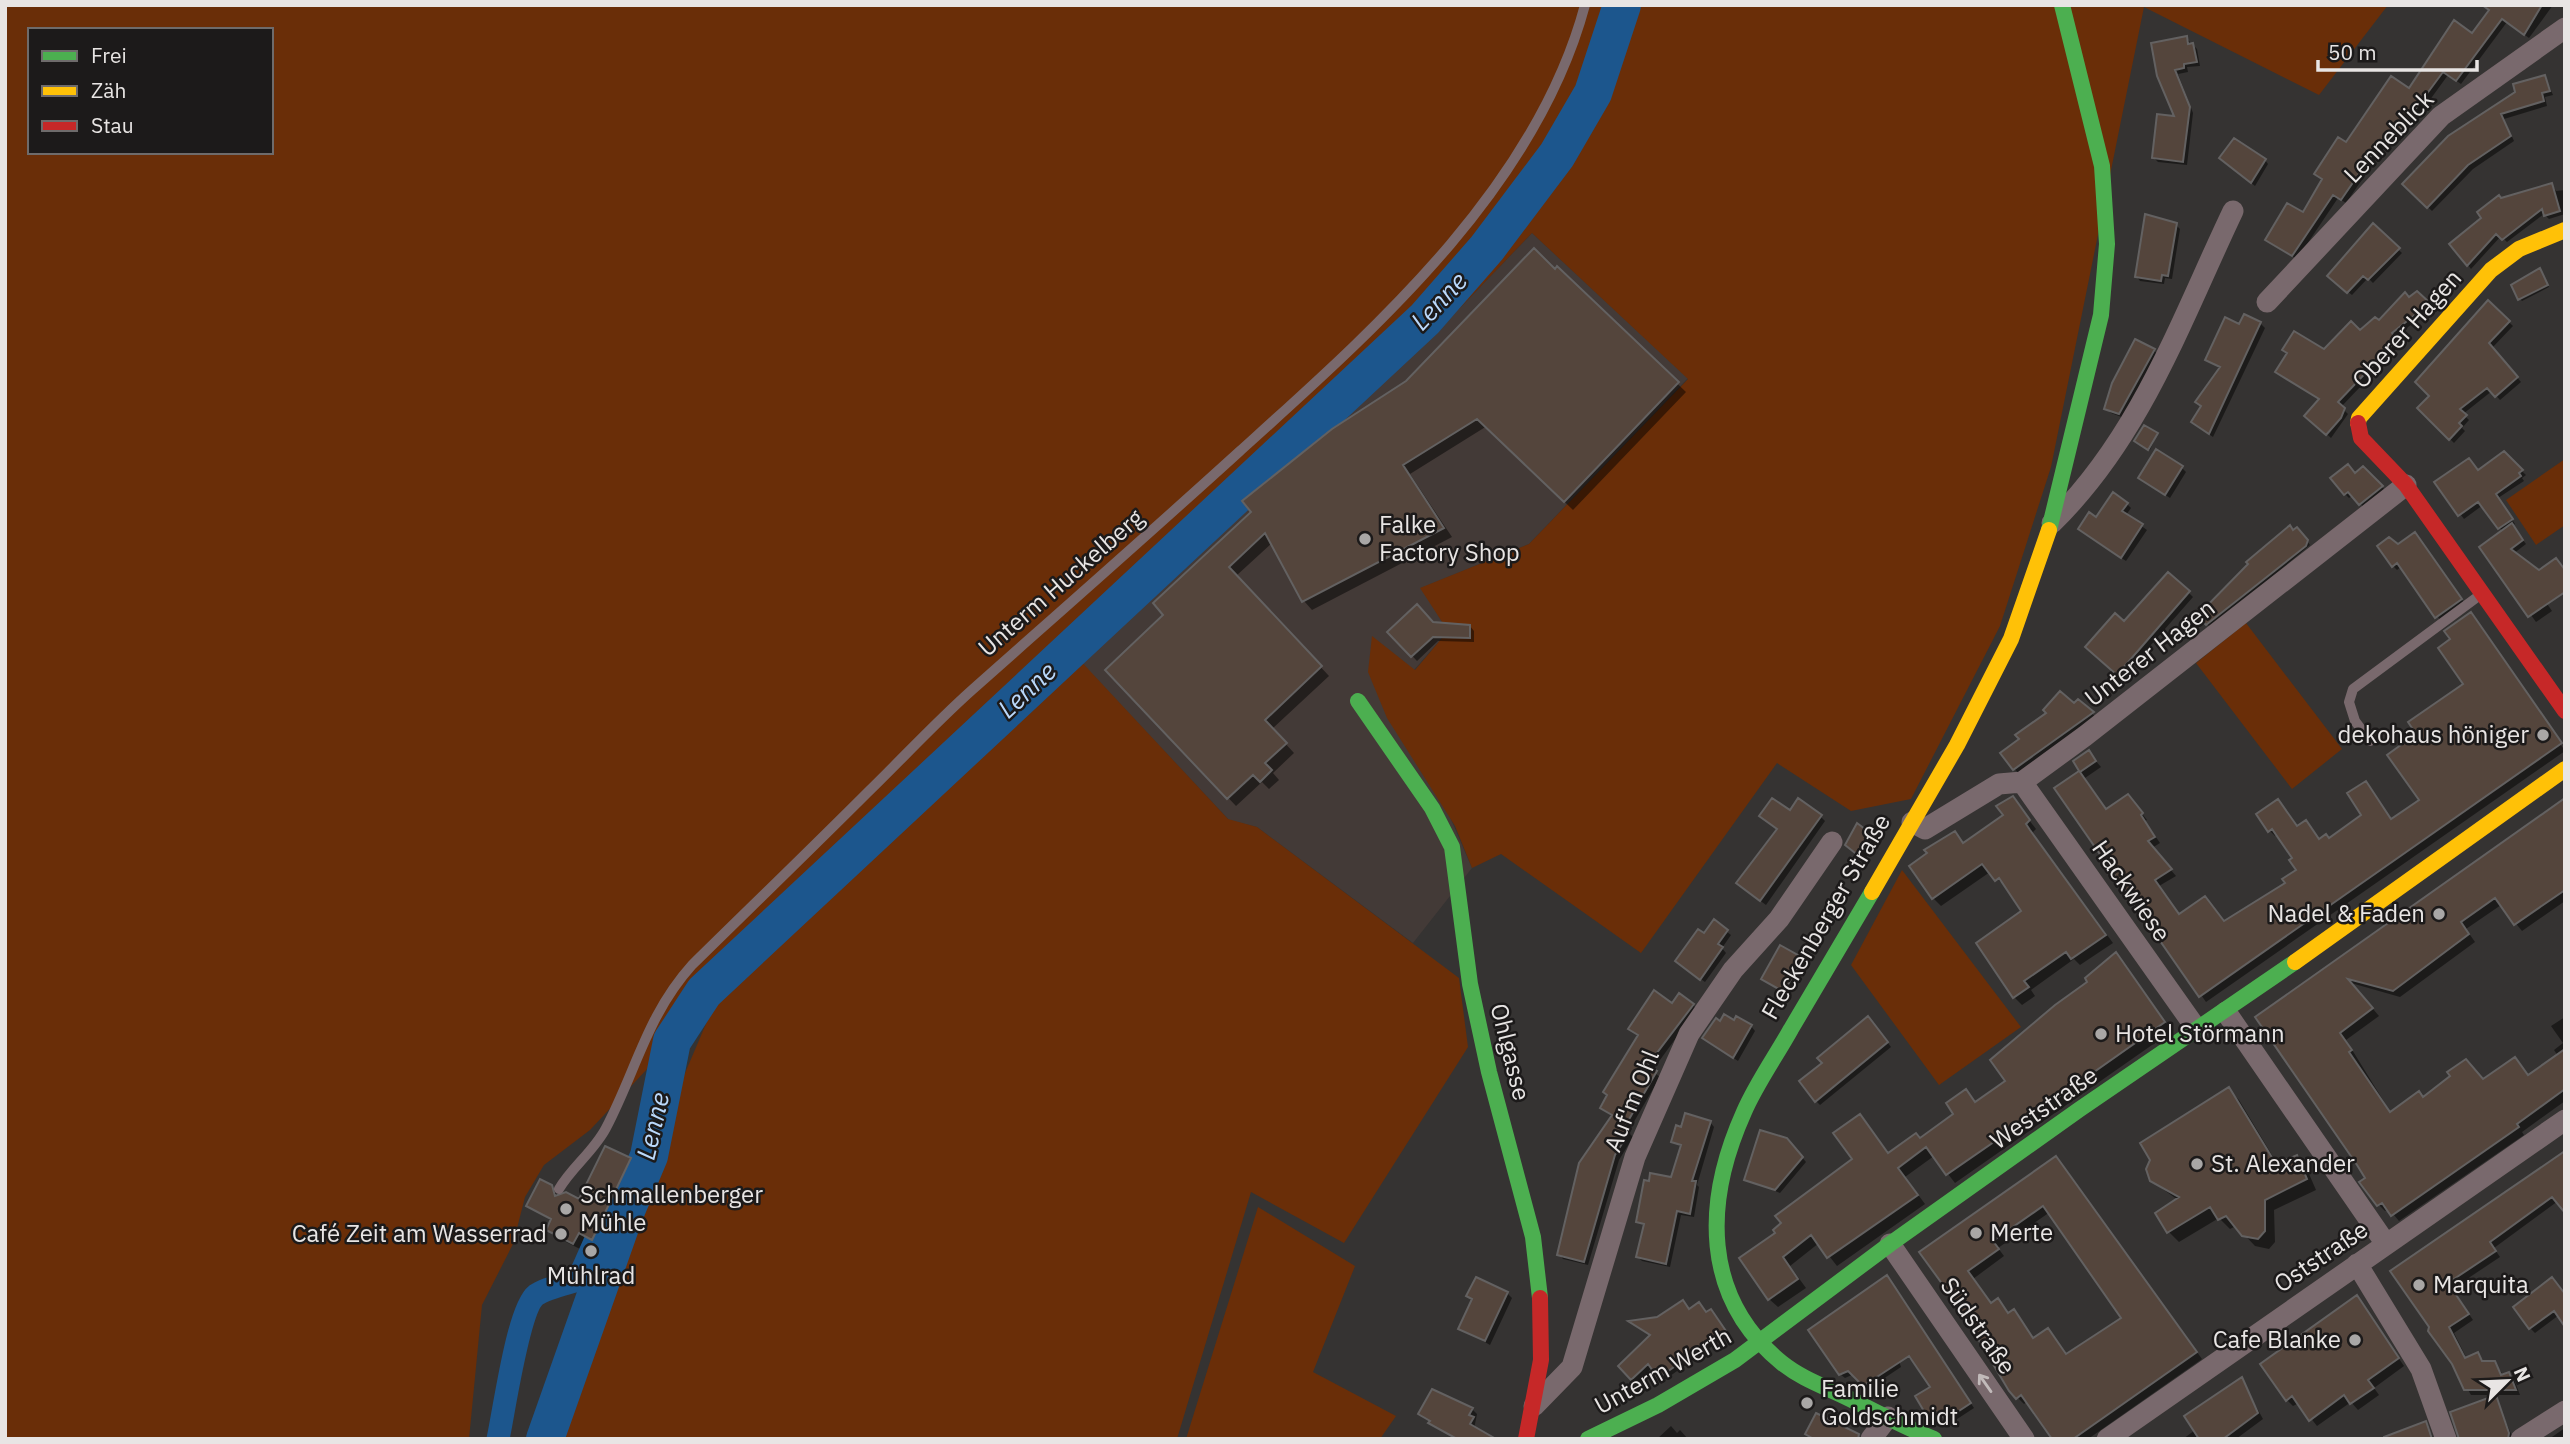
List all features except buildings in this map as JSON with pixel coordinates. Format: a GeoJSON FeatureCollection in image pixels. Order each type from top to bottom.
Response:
{"type":"FeatureCollection","features":[{"type":"Feature","properties":{"kind":"street","name":"Fleckenberger Straße"},"geometry":{"type":"LineString","coordinates":[[1759,1342],[1734,1309],[1722,1277],[1714,1217],[1723,1163],[1745,1110],[1957,745],[2011,639],[2052,523],[2101,314],[2107,244],[2102,166],[2062,5]]}},
{"type":"Feature","properties":{"kind":"street","name":"Lenneblick"},"geometry":{"type":"LineString","coordinates":[[2267,302],[2441,116],[2565,28]]}},
{"type":"Feature","properties":{"kind":"street","name":"Fleckenberger Straße"},"geometry":{"type":"LineString","coordinates":[[2052,523],[2086,487],[2145,400],[2233,211]]}},
{"type":"Feature","properties":{"kind":"street","name":"Oberer Hagen"},"geometry":{"type":"LineString","coordinates":[[2565,230],[2519,249],[2491,270],[2359,418],[2357,430],[2361,438],[2406,485],[2565,711]]}},
{"type":"Feature","properties":{"kind":"street","name":"Unterer Hagen"},"geometry":{"type":"LineString","coordinates":[[1912,822],[1925,829],[1998,783],[2022,782],[2085,736],[2406,485]]}},
{"type":"Feature","properties":{"kind":"street","name":"Ohlgasse"},"geometry":{"type":"LineString","coordinates":[[1358,701],[1432,808],[1452,848],[1475,1007],[1537,1264],[1543,1334],[1534,1406],[1526,1439]]}},
{"type":"Feature","properties":{"kind":"street","name":"Weststraße"},"geometry":{"type":"LineString","coordinates":[[1759,1342],[1889,1244],[2080,1109],[2226,1012],[2565,769]]}},
{"type":"Feature","properties":{"kind":"street","name":"Hackwiese"},"geometry":{"type":"LineString","coordinates":[[2022,782],[2198,1031]]}},
{"type":"Feature","properties":{"kind":"street","name":"Auf'm Ohl"},"geometry":{"type":"LineString","coordinates":[[1534,1406],[1572,1367],[1635,1157],[1689,1034],[1733,970],[1779,919],[1832,842]]}},
{"type":"Feature","properties":{"kind":"street"},"geometry":{"type":"LineString","coordinates":[[2226,1012],[2386,1244]]}},
{"type":"Feature","properties":{"kind":"street","name":"Oststraße"},"geometry":{"type":"LineString","coordinates":[[2107,1439],[2565,1120]]}},
{"type":"Feature","properties":{"kind":"street","name":"Südstraße"},"geometry":{"type":"LineString","coordinates":[[1889,1244],[2024,1439]]}},
{"type":"Feature","properties":{"kind":"street"},"geometry":{"type":"LineString","coordinates":[[2357,1264],[2417,1360],[2446,1439]]}},
{"type":"Feature","properties":{"kind":"street"},"geometry":{"type":"LineString","coordinates":[[1759,1342],[1780,1362],[1803,1376],[1934,1439]]}},
{"type":"Feature","properties":{"kind":"street","name":"Unterm Werth"},"geometry":{"type":"LineString","coordinates":[[1588,1439],[1714,1374],[1759,1342]]}},
{"type":"Feature","properties":{"kind":"street"},"geometry":{"type":"LineString","coordinates":[[2521,1439],[2565,1411]]}},
{"type":"Feature","properties":{"kind":"street"},"geometry":{"type":"LineString","coordinates":[[1871,1439],[1888,1417]]}},
{"type":"Feature","properties":{"kind":"lane","name":"Unterm Huckelberg"},"geometry":{"type":"LineString","coordinates":[[559,1189],[606,1129],[652,1020],[666,995],[692,965],[968,694],[1315,383],[1404,296],[1444,251],[1484,201],[1534,125],[1559,79],[1585,5]]}},
{"type":"Feature","properties":{"kind":"lane"},"geometry":{"type":"LineString","coordinates":[[2370,741],[2356,721],[2348,702],[2353,689],[2482,594]]}},
{"type":"Feature","properties":{"kind":"shaded area"},"geometry":{"type":"Polygon","coordinates":[[[5,5],[2388,5],[2319,95],[2144,7],[2051,467],[2000,626],[1911,799],[1851,811],[1777,763],[1641,953],[1501,854],[1472,868],[1455,826],[1387,718],[1368,672],[1372,636],[1415,670],[1448,631],[1420,588],[1529,544],[1688,379],[1532,233],[1434,335],[1239,501],[1076,656],[1228,819],[1257,827],[1459,978],[1468,1047],[1344,1243],[1251,1192],[1177,1439],[553,1439],[584,1310],[720,991],[590,1130],[544,1165],[525,1197],[513,1244],[482,1305],[469,1439],[5,1439],[5,5]]]}},
{"type":"Feature","properties":{"kind":"shaded area"},"geometry":{"type":"Polygon","coordinates":[[[1532,233],[1688,378],[1529,544],[1421,588],[1448,631],[1414,670],[1372,637],[1472,868],[1413,943],[1257,827],[1229,820],[1076,657],[1239,501],[1434,335],[1532,233]]]}},
{"type":"Feature","properties":{"kind":"shaded area"},"geometry":{"type":"Polygon","coordinates":[[[2565,459],[2565,525],[2536,545],[2506,500],[2565,459]]]}},
{"type":"Feature","properties":{"kind":"shaded area"},"geometry":{"type":"Polygon","coordinates":[[[2246,623],[2342,749],[2292,789],[2196,663],[2246,623]]]}},
{"type":"Feature","properties":{"kind":"shaded area"},"geometry":{"type":"Polygon","coordinates":[[[1902,870],[2021,1027],[1939,1085],[1851,965],[1902,870]]]}},
{"type":"Feature","properties":{"kind":"shaded area"},"geometry":{"type":"Polygon","coordinates":[[[1258,1207],[1355,1266],[1313,1372],[1396,1416],[1380,1439],[1186,1439],[1258,1207]]]}},
{"type":"Feature","properties":{"kind":"waterway","name":"Lenne"},"geometry":{"type":"LineString","coordinates":[[545,1439],[625,1213],[649,1156],[672,1041],[704,992],[1425,319],[1487,248],[1557,155],[1593,93],[1622,5]]}},
{"type":"Feature","properties":{"kind":"waterway"},"geometry":{"type":"LineString","coordinates":[[498,1439],[518,1340],[529,1304],[540,1293],[578,1280],[601,1228],[625,1213]]}},
{"type":"Feature","properties":{"kind":"traffic: fast"},"geometry":{"type":"LineString","coordinates":[[2049,530],[2101,315],[2107,244],[2102,166],[2062,5]]}},
{"type":"Feature","properties":{"kind":"traffic: fast"},"geometry":{"type":"LineString","coordinates":[[1358,701],[1432,808],[1452,847],[1470,984],[1489,1072],[1533,1237],[1540,1298]]}},
{"type":"Feature","properties":{"kind":"traffic: fast"},"geometry":{"type":"LineString","coordinates":[[1872,892],[1744,1112],[1722,1179],[1717,1213],[1718,1246],[1724,1278],[1736,1308],[1755,1337],[1782,1363],[1806,1378],[1934,1439]]}},
{"type":"Feature","properties":{"kind":"traffic: fast"},"geometry":{"type":"LineString","coordinates":[[1588,1439],[1658,1405],[1735,1360],[1890,1244],[2080,1109],[2295,962]]}},
{"type":"Feature","properties":{"kind":"traffic: slow"},"geometry":{"type":"LineString","coordinates":[[2358,423],[2359,418],[2491,270],[2519,249],[2565,230]]}},
{"type":"Feature","properties":{"kind":"traffic: slow"},"geometry":{"type":"LineString","coordinates":[[1872,892],[1957,745],[2011,639],[2049,530]]}},
{"type":"Feature","properties":{"kind":"traffic: slow"},"geometry":{"type":"LineString","coordinates":[[2295,962],[2565,769]]}},
{"type":"Feature","properties":{"kind":"traffic: jam"},"geometry":{"type":"LineString","coordinates":[[2358,423],[2361,438],[2406,485],[2565,711]]}},
{"type":"Feature","properties":{"kind":"traffic: jam"},"geometry":{"type":"LineString","coordinates":[[1526,1439],[1541,1360],[1540,1298]]}},
{"type":"Feature","properties":{"kind":"place","name":"Falke Factory Shop"},"geometry":{"type":"Point","coordinates":[1365,539]}},
{"type":"Feature","properties":{"kind":"place","name":"dekohaus höniger"},"geometry":{"type":"Point","coordinates":[2543,735]}},
{"type":"Feature","properties":{"kind":"place","name":"Nadel & Faden"},"geometry":{"type":"Point","coordinates":[2439,914]}},
{"type":"Feature","properties":{"kind":"place","name":"Hotel Störmann"},"geometry":{"type":"Point","coordinates":[2101,1034]}},
{"type":"Feature","properties":{"kind":"place","name":"St. Alexander"},"geometry":{"type":"Point","coordinates":[2197,1164]}},
{"type":"Feature","properties":{"kind":"place","name":"Schmallenberger Mühle"},"geometry":{"type":"Point","coordinates":[566,1209]}},
{"type":"Feature","properties":{"kind":"place","name":"Merte"},"geometry":{"type":"Point","coordinates":[1976,1233]}},
{"type":"Feature","properties":{"kind":"place","name":"Café Zeit am Wasserrad"},"geometry":{"type":"Point","coordinates":[561,1234]}},
{"type":"Feature","properties":{"kind":"place","name":"Mühlrad"},"geometry":{"type":"Point","coordinates":[591,1251]}},
{"type":"Feature","properties":{"kind":"place","name":"Marquita"},"geometry":{"type":"Point","coordinates":[2419,1285]}},
{"type":"Feature","properties":{"kind":"place","name":"Cafe Blanke"},"geometry":{"type":"Point","coordinates":[2355,1340]}},
{"type":"Feature","properties":{"kind":"place","name":"Familie Goldschmidt"},"geometry":{"type":"Point","coordinates":[1807,1403]}}]}
